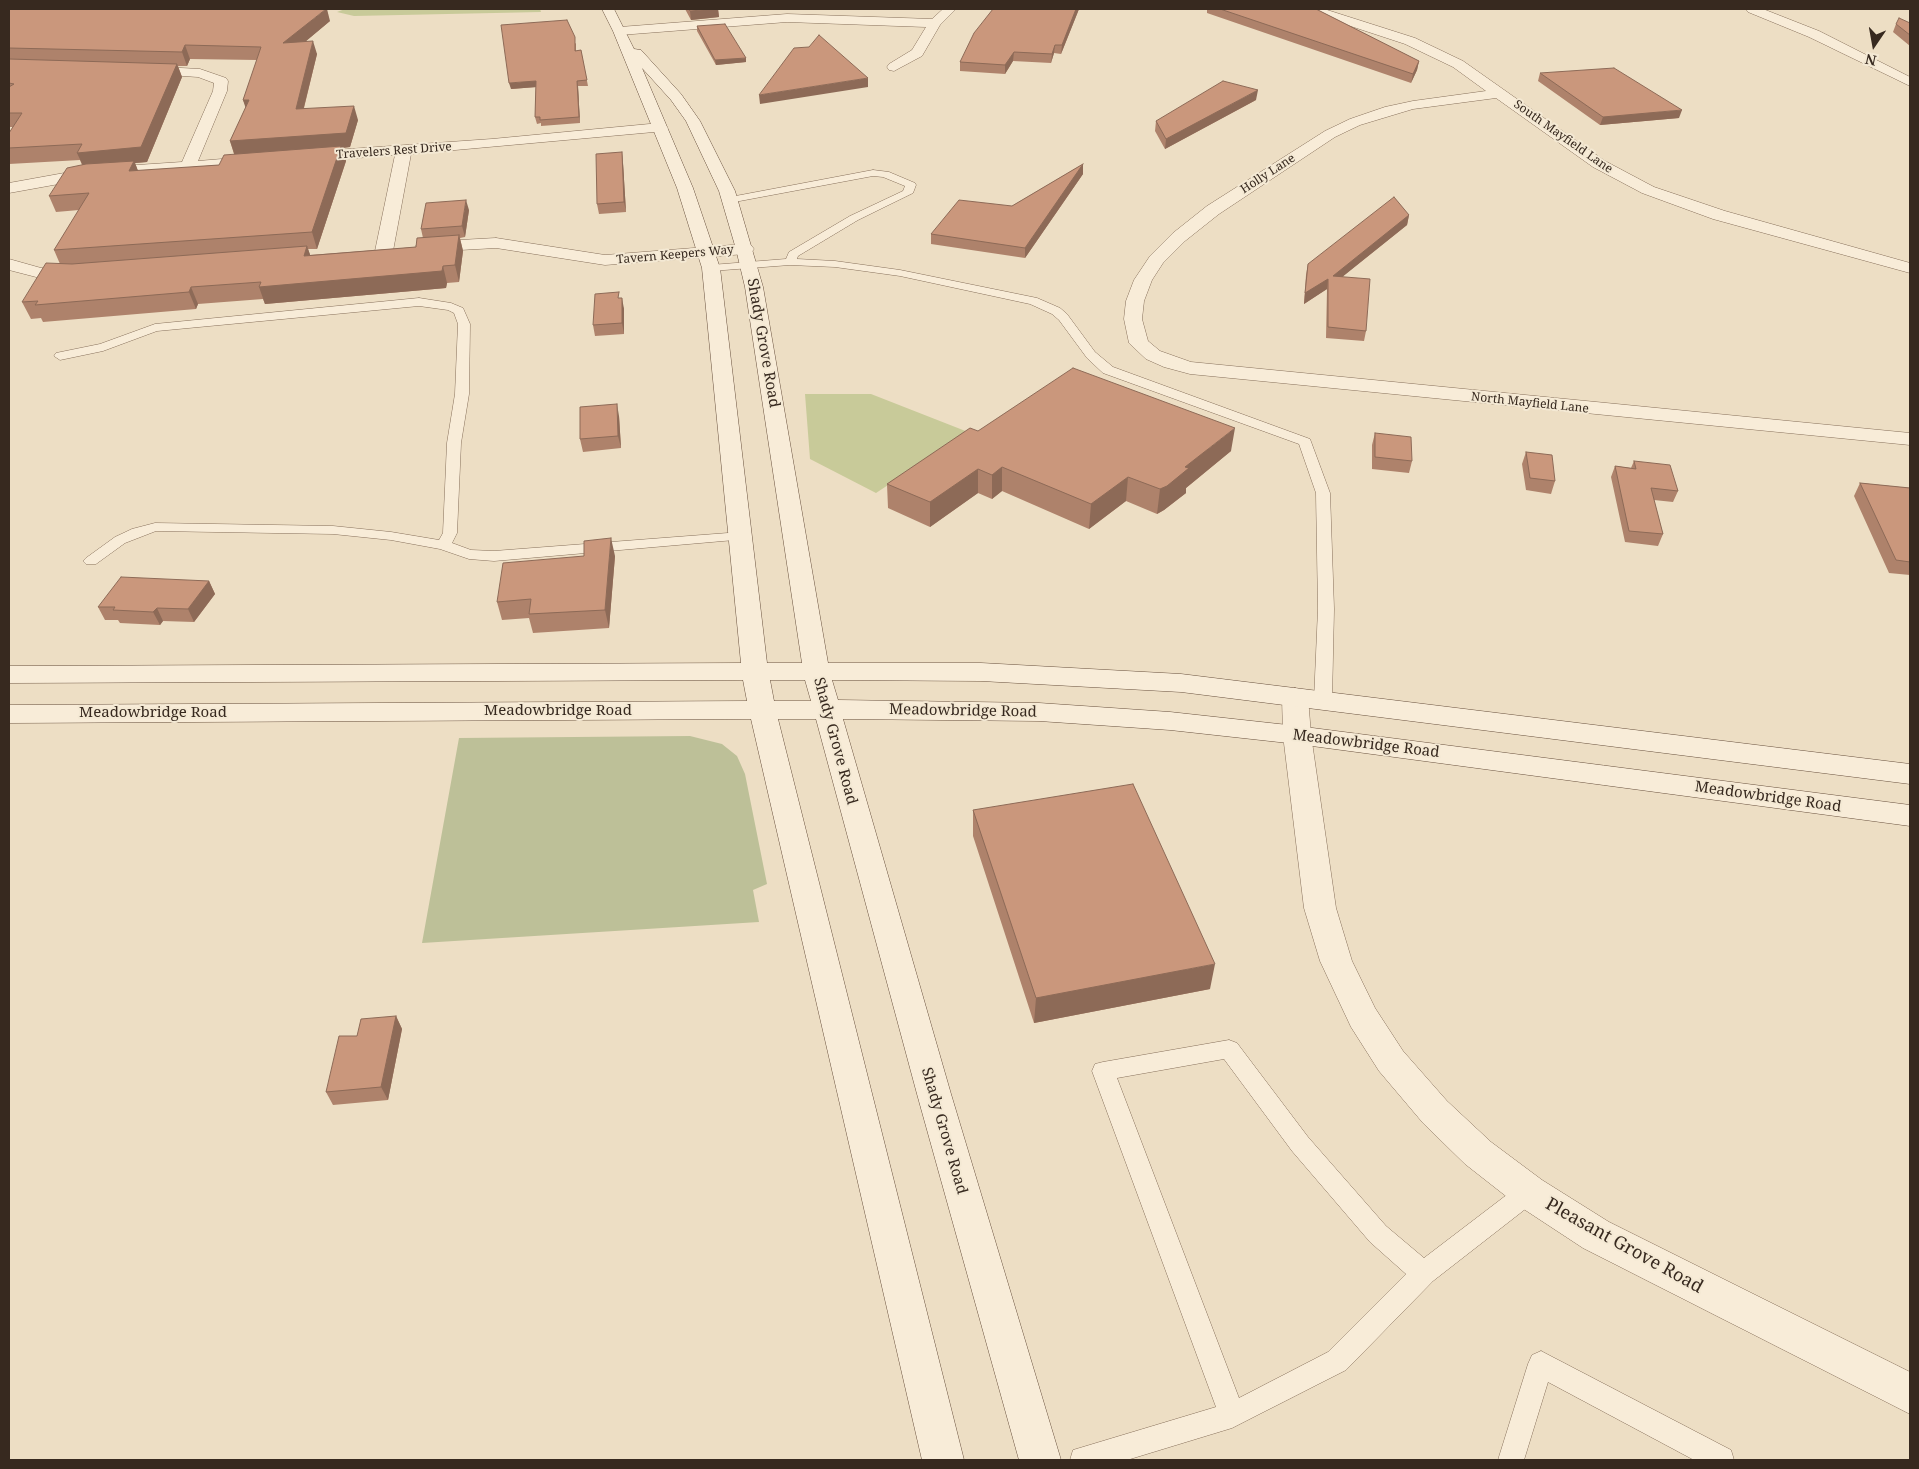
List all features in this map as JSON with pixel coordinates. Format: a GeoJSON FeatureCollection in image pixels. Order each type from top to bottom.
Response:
{"type":"FeatureCollection","features":[{"type":"Feature","properties":{"kind":"main road","name":"Shady Grove Road"},"geometry":{"type":"LineString","coordinates":[[608,9],[621,35],[685,188],[708,260],[755,671],[762,709],[943,1460]]}},
{"type":"Feature","properties":{"kind":"main road"},"geometry":{"type":"LineString","coordinates":[[894,67],[917,53],[935,23],[950,9]]}},
{"type":"Feature","properties":{"kind":"main road","name":"South Mayfield Lane"},"geometry":{"type":"LineString","coordinates":[[1312,9],[1393,35],[1435,52],[1474,75],[1599,164],[1648,190],[1718,215],[1910,268]]}},
{"type":"Feature","properties":{"kind":"main road"},"geometry":{"type":"LineString","coordinates":[[1752,9],[1814,34],[1910,82]]}},
{"type":"Feature","properties":{"kind":"main road"},"geometry":{"type":"LineString","coordinates":[[621,35],[788,18],[935,23]]}},
{"type":"Feature","properties":{"kind":"main road","name":"Shady Grove Road"},"geometry":{"type":"LineString","coordinates":[[621,35],[676,97],[693,121],[715,163],[747,257],[816,671],[1040,1460]]}},
{"type":"Feature","properties":{"kind":"main road"},"geometry":{"type":"LineString","coordinates":[[125,70],[194,72],[210,75],[221,81],[220,91],[188,166]]}},
{"type":"Feature","properties":{"kind":"main road","name":"Holly Lane"},"geometry":{"type":"LineString","coordinates":[[1153,355],[1139,343],[1133,319],[1135,301],[1143,280],[1156,260],[1173,243],[1213,210],[1330,134],[1354,122],[1381,112],[1413,105],[1500,93]]}},
{"type":"Feature","properties":{"kind":"main road","name":"Travelers Rest Drive"},"geometry":{"type":"LineString","coordinates":[[9,188],[72,175],[404,150],[660,128]]}},
{"type":"Feature","properties":{"kind":"main road"},"geometry":{"type":"LineString","coordinates":[[384,251],[404,150]]}},
{"type":"Feature","properties":{"kind":"main road","name":"Tavern Keepers Way"},"geometry":{"type":"LineString","coordinates":[[364,252],[496,243],[605,260],[708,260],[747,257]]}},
{"type":"Feature","properties":{"kind":"main road"},"geometry":{"type":"LineString","coordinates":[[9,264],[40,273],[94,273]]}},
{"type":"Feature","properties":{"kind":"main road","name":"North Mayfield Lane"},"geometry":{"type":"LineString","coordinates":[[1153,355],[1171,363],[1190,368],[1910,439]]}},
{"type":"Feature","properties":{"kind":"main road"},"geometry":{"type":"LineString","coordinates":[[9,675],[816,671],[981,672],[1095,677],[1181,683],[1309,698],[1910,774]]}},
{"type":"Feature","properties":{"kind":"main road","name":"Pleasant Grove Road"},"geometry":{"type":"LineString","coordinates":[[1309,698],[1297,735],[1320,908],[1336,961],[1363,1017],[1391,1061],[1435,1112],[1478,1153],[1529,1192],[1596,1235],[1910,1394]]}},
{"type":"Feature","properties":{"kind":"main road","name":"Meadowbridge Road"},"geometry":{"type":"LineString","coordinates":[[9,714],[762,709],[936,709],[1039,712],[1170,721],[1297,735],[1910,816]]}},
{"type":"Feature","properties":{"kind":"lane"},"geometry":{"type":"LineString","coordinates":[[729,200],[873,173],[885,174],[906,181],[911,185],[905,194],[854,218],[793,254],[790,262]]}},
{"type":"Feature","properties":{"kind":"lane"},"geometry":{"type":"LineString","coordinates":[[747,257],[790,262],[836,264],[900,274],[1015,296],[1044,304],[1063,317],[1091,355],[1108,370],[1137,383],[1305,442],[1323,493],[1326,609],[1309,698]]}},
{"type":"Feature","properties":{"kind":"lane"},"geometry":{"type":"LineString","coordinates":[[60,356],[103,347],[155,328],[418,302],[451,307],[459,311],[464,324],[462,394],[454,443],[450,533],[443,545]]}},
{"type":"Feature","properties":{"kind":"lane"},"geometry":{"type":"LineString","coordinates":[[91,561],[120,540],[137,532],[155,527],[332,530],[391,536],[443,545],[469,554],[494,556],[741,536]]}},
{"type":"Feature","properties":{"kind":"lane"},"geometry":{"type":"LineString","coordinates":[[1232,1415],[1103,1071],[1229,1049],[1300,1144],[1378,1234],[1424,1274]]}},
{"type":"Feature","properties":{"kind":"lane"},"geometry":{"type":"LineString","coordinates":[[1083,1460],[1232,1415],[1337,1361],[1424,1274],[1529,1192]]}},
{"type":"Feature","properties":{"kind":"lane"},"geometry":{"type":"LineString","coordinates":[[1511,1460],[1541,1364],[1720,1460]]}},
{"type":"Feature","properties":{"kind":"green space"},"geometry":{"type":"Polygon","coordinates":[[[345,9],[540,9],[541,12],[354,16],[337,12],[345,9]]]}},
{"type":"Feature","properties":{"kind":"green space"},"geometry":{"type":"Polygon","coordinates":[[[805,394],[871,394],[968,432],[876,493],[810,459],[805,394]]]}},
{"type":"Feature","properties":{"kind":"green space"},"geometry":{"type":"Polygon","coordinates":[[[690,736],[722,744],[737,756],[745,774],[767,884],[753,890],[759,922],[422,943],[459,738],[690,736]]]}},
{"type":"Feature","properties":{"kind":"building"},"geometry":{"type":"Polygon","coordinates":[[[9,9],[326,9],[283,43],[313,41],[296,109],[354,106],[346,133],[230,141],[249,100],[243,100],[261,47],[185,45],[182,52],[9,48],[9,9]]]}},
{"type":"Feature","properties":{"kind":"building"},"geometry":{"type":"Polygon","coordinates":[[[689,9],[714,9],[690,11],[689,9]]]}},
{"type":"Feature","properties":{"kind":"building"},"geometry":{"type":"Polygon","coordinates":[[[993,9],[1076,9],[1062,45],[1055,45],[1052,54],[1014,52],[1005,65],[960,62],[974,33],[993,9]]]}},
{"type":"Feature","properties":{"kind":"building"},"geometry":{"type":"Polygon","coordinates":[[[1220,9],[1316,9],[1419,61],[1413,74],[1220,9]]]}},
{"type":"Feature","properties":{"kind":"building"},"geometry":{"type":"Polygon","coordinates":[[[1899,18],[1910,23],[1910,35],[1896,24],[1899,18]]]}},
{"type":"Feature","properties":{"kind":"building"},"geometry":{"type":"Polygon","coordinates":[[[567,20],[575,37],[575,51],[581,50],[587,80],[577,81],[579,117],[540,120],[540,117],[535,117],[536,81],[509,83],[501,25],[567,20]]]}},
{"type":"Feature","properties":{"kind":"building"},"geometry":{"type":"Polygon","coordinates":[[[725,24],[746,58],[715,60],[697,26],[725,24]]]}},
{"type":"Feature","properties":{"kind":"building"},"geometry":{"type":"Polygon","coordinates":[[[819,35],[868,78],[759,95],[794,48],[809,47],[819,35]]]}},
{"type":"Feature","properties":{"kind":"building"},"geometry":{"type":"Polygon","coordinates":[[[9,59],[177,64],[141,147],[77,153],[82,144],[9,148],[9,133],[22,113],[9,113],[9,87],[14,84],[9,83],[9,59]]]}},
{"type":"Feature","properties":{"kind":"building"},"geometry":{"type":"Polygon","coordinates":[[[1614,68],[1682,110],[1603,117],[1540,73],[1614,68]]]}},
{"type":"Feature","properties":{"kind":"building"},"geometry":{"type":"Polygon","coordinates":[[[1223,81],[1258,90],[1166,139],[1156,121],[1223,81]]]}},
{"type":"Feature","properties":{"kind":"building"},"geometry":{"type":"Polygon","coordinates":[[[341,146],[312,232],[54,250],[89,193],[49,196],[67,168],[86,164],[134,161],[129,171],[219,165],[224,155],[341,146]]]}},
{"type":"Feature","properties":{"kind":"building"},"geometry":{"type":"Polygon","coordinates":[[[622,152],[624,202],[597,204],[596,154],[622,152]]]}},
{"type":"Feature","properties":{"kind":"building"},"geometry":{"type":"Polygon","coordinates":[[[1083,164],[1025,248],[931,234],[959,200],[1012,206],[1083,164]]]}},
{"type":"Feature","properties":{"kind":"building"},"geometry":{"type":"Polygon","coordinates":[[[1394,197],[1409,215],[1333,276],[1370,279],[1366,331],[1328,327],[1328,279],[1305,293],[1308,264],[1394,197]]]}},
{"type":"Feature","properties":{"kind":"building"},"geometry":{"type":"Polygon","coordinates":[[[466,200],[462,226],[421,229],[426,203],[466,200]]]}},
{"type":"Feature","properties":{"kind":"building"},"geometry":{"type":"Polygon","coordinates":[[[459,235],[455,265],[443,266],[442,271],[259,287],[261,282],[191,287],[189,292],[35,305],[38,301],[22,302],[46,263],[72,264],[307,246],[304,256],[416,247],[417,238],[459,235]]]}},
{"type":"Feature","properties":{"kind":"building"},"geometry":{"type":"Polygon","coordinates":[[[619,292],[618,298],[622,298],[622,323],[593,325],[595,294],[619,292]]]}},
{"type":"Feature","properties":{"kind":"building"},"geometry":{"type":"Polygon","coordinates":[[[1073,368],[1235,428],[1185,467],[1189,468],[1167,486],[1160,489],[1128,477],[1091,504],[1002,467],[992,475],[978,469],[930,502],[887,484],[970,428],[978,431],[1073,368]]]}},
{"type":"Feature","properties":{"kind":"building"},"geometry":{"type":"Polygon","coordinates":[[[617,404],[618,436],[580,439],[580,407],[617,404]]]}},
{"type":"Feature","properties":{"kind":"building"},"geometry":{"type":"Polygon","coordinates":[[[1375,433],[1411,437],[1412,461],[1375,457],[1375,433]]]}},
{"type":"Feature","properties":{"kind":"building"},"geometry":{"type":"Polygon","coordinates":[[[1526,452],[1552,455],[1555,481],[1530,478],[1526,452]]]}},
{"type":"Feature","properties":{"kind":"building"},"geometry":{"type":"Polygon","coordinates":[[[1634,461],[1670,465],[1678,491],[1651,488],[1663,534],[1629,531],[1615,466],[1636,469],[1634,461]]]}},
{"type":"Feature","properties":{"kind":"building"},"geometry":{"type":"Polygon","coordinates":[[[1860,483],[1910,488],[1910,562],[1896,560],[1860,483]]]}},
{"type":"Feature","properties":{"kind":"building"},"geometry":{"type":"Polygon","coordinates":[[[611,538],[605,610],[529,614],[531,599],[497,602],[503,563],[584,556],[584,541],[611,538]]]}},
{"type":"Feature","properties":{"kind":"building"},"geometry":{"type":"Polygon","coordinates":[[[121,577],[209,581],[188,609],[157,608],[153,612],[113,610],[115,607],[98,607],[121,577]]]}},
{"type":"Feature","properties":{"kind":"building"},"geometry":{"type":"Polygon","coordinates":[[[1133,784],[1215,964],[1036,998],[973,810],[1133,784]]]}},
{"type":"Feature","properties":{"kind":"building"},"geometry":{"type":"Polygon","coordinates":[[[396,1016],[381,1087],[326,1092],[339,1036],[357,1036],[361,1019],[396,1016]]]}}]}
